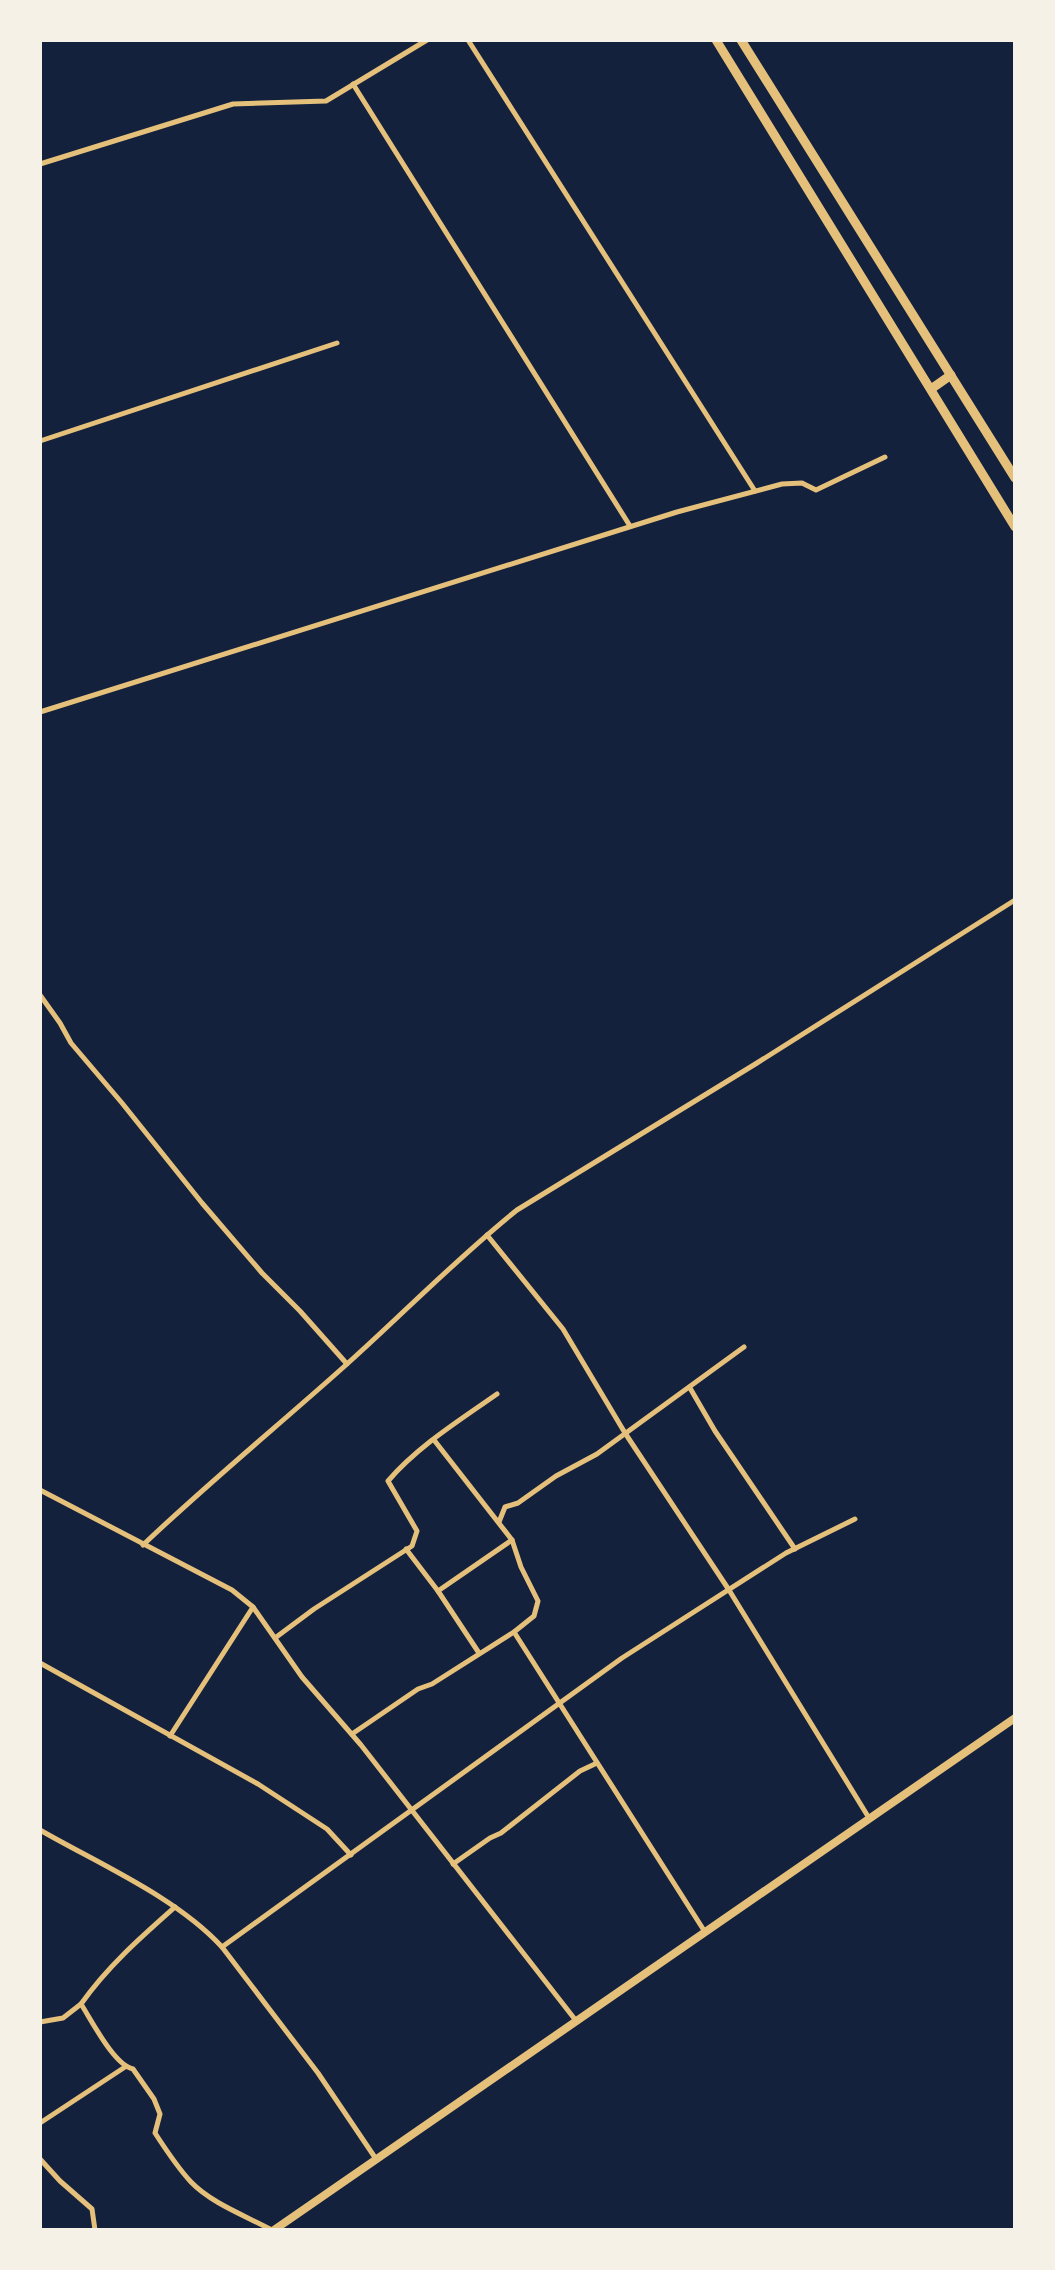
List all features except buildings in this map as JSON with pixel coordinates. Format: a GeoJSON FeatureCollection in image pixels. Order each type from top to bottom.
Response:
{"type":"FeatureCollection","features":[{"type":"Feature","properties":{"kind":"highway"},"geometry":{"type":"LineString","coordinates":[[716,40],[1015,527]]}},
{"type":"Feature","properties":{"kind":"highway"},"geometry":{"type":"LineString","coordinates":[[741,40],[1015,478]]}},
{"type":"Feature","properties":{"kind":"highway"},"geometry":{"type":"LineString","coordinates":[[931,389],[951,375]]}},
{"type":"Feature","properties":{"kind":"main road"},"geometry":{"type":"LineString","coordinates":[[273,2230],[1015,1718]]}},
{"type":"Feature","properties":{"kind":"street"},"geometry":{"type":"LineString","coordinates":[[40,164],[233,104],[326,101],[427,40]]}},
{"type":"Feature","properties":{"kind":"street"},"geometry":{"type":"LineString","coordinates":[[468,40],[755,491]]}},
{"type":"Feature","properties":{"kind":"street"},"geometry":{"type":"LineString","coordinates":[[353,85],[629,526]]}},
{"type":"Feature","properties":{"kind":"street"},"geometry":{"type":"LineString","coordinates":[[40,441],[337,343]]}},
{"type":"Feature","properties":{"kind":"street"},"geometry":{"type":"LineString","coordinates":[[40,712],[469,579],[629,526],[782,484],[802,483],[816,490],[886,457]]}},
{"type":"Feature","properties":{"kind":"street"},"geometry":{"type":"LineString","coordinates":[[143,1545],[201,1488],[347,1364],[486,1235],[517,1210],[1015,900]]}},
{"type":"Feature","properties":{"kind":"street"},"geometry":{"type":"LineString","coordinates":[[40,995],[61,1023],[71,1043],[202,1203],[262,1273],[347,1364]]}},
{"type":"Feature","properties":{"kind":"street"},"geometry":{"type":"LineString","coordinates":[[486,1235],[563,1329],[625,1433],[729,1590],[869,1818]]}},
{"type":"Feature","properties":{"kind":"street"},"geometry":{"type":"LineString","coordinates":[[499,1522],[505,1507],[518,1503],[546,1482],[597,1454],[744,1347]]}},
{"type":"Feature","properties":{"kind":"street"},"geometry":{"type":"LineString","coordinates":[[690,1388],[715,1431],[795,1549]]}},
{"type":"Feature","properties":{"kind":"street"},"geometry":{"type":"LineString","coordinates":[[275,1638],[314,1609],[412,1546],[417,1531],[388,1481],[434,1440],[497,1394]]}},
{"type":"Feature","properties":{"kind":"street"},"geometry":{"type":"LineString","coordinates":[[352,1734],[418,1689],[432,1684],[514,1632],[534,1616],[538,1601],[521,1567],[512,1540],[434,1440]]}},
{"type":"Feature","properties":{"kind":"street"},"geometry":{"type":"LineString","coordinates":[[40,1490],[232,1590],[253,1607],[302,1677],[352,1734],[577,2022]]}},
{"type":"Feature","properties":{"kind":"street"},"geometry":{"type":"LineString","coordinates":[[222,1947],[622,1658],[795,1549],[855,1520]]}},
{"type":"Feature","properties":{"kind":"street"},"geometry":{"type":"LineString","coordinates":[[438,1591],[512,1540]]}},
{"type":"Feature","properties":{"kind":"street"},"geometry":{"type":"LineString","coordinates":[[405,1549],[438,1591],[479,1653]]}},
{"type":"Feature","properties":{"kind":"street"},"geometry":{"type":"LineString","coordinates":[[170,1736],[253,1607]]}},
{"type":"Feature","properties":{"kind":"street"},"geometry":{"type":"LineString","coordinates":[[514,1632],[705,1932]]}},
{"type":"Feature","properties":{"kind":"street"},"geometry":{"type":"LineString","coordinates":[[40,1663],[258,1784],[327,1829],[352,1855]]}},
{"type":"Feature","properties":{"kind":"street"},"geometry":{"type":"LineString","coordinates":[[453,1864],[501,1833],[580,1771],[597,1763]]}},
{"type":"Feature","properties":{"kind":"street"},"geometry":{"type":"LineString","coordinates":[[40,1830],[175,1907],[204,1928],[222,1947],[318,2073],[376,2159]]}},
{"type":"Feature","properties":{"kind":"street"},"geometry":{"type":"LineString","coordinates":[[40,2022],[63,2018],[81,2004],[100,1977],[175,1907]]}},
{"type":"Feature","properties":{"kind":"street"},"geometry":{"type":"LineString","coordinates":[[81,2004],[112,2051],[125,2067],[133,2069],[154,2099],[160,2114],[155,2133],[192,2183],[208,2196],[273,2230]]}},
{"type":"Feature","properties":{"kind":"street"},"geometry":{"type":"LineString","coordinates":[[40,2123],[125,2067]]}},
{"type":"Feature","properties":{"kind":"street"},"geometry":{"type":"LineString","coordinates":[[40,2159],[92,2209],[94,2230]]}}]}
